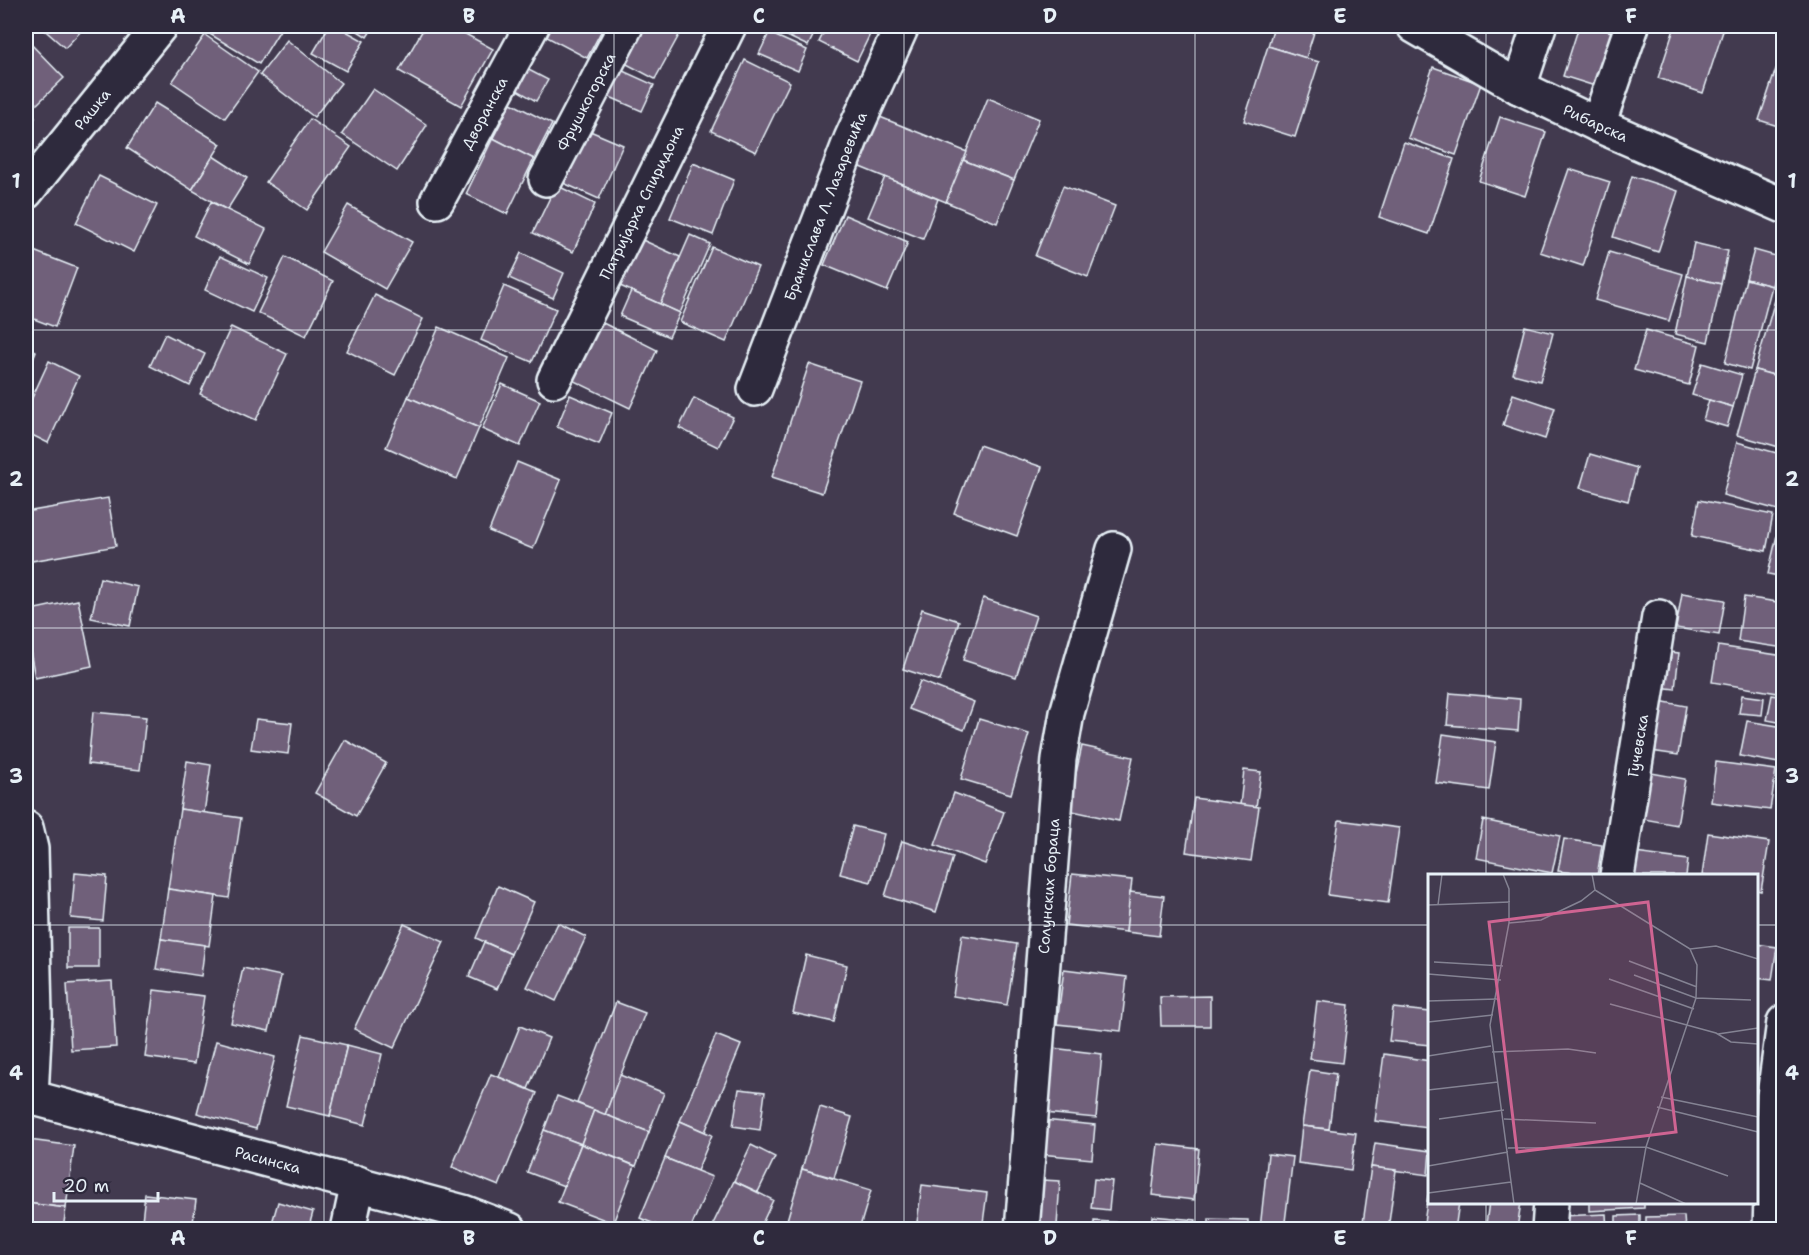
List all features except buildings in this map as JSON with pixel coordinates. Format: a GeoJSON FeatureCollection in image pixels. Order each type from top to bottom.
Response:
{"type":"FeatureCollection","features":[{"type":"Feature","properties":{"kind":"street","name":"Рашка"},"geometry":{"type":"LineString","coordinates":[[26,192],[160,26]]}},
{"type":"Feature","properties":{"kind":"street","name":"Дворанска"},"geometry":{"type":"LineString","coordinates":[[437,201],[532,26]]}},
{"type":"Feature","properties":{"kind":"street","name":"Фрушкогорска"},"geometry":{"type":"LineString","coordinates":[[546,179],[626,26]]}},
{"type":"Feature","properties":{"kind":"street","name":"Патријарха Спиридона"},"geometry":{"type":"LineString","coordinates":[[554,380],[729,26]]}},
{"type":"Feature","properties":{"kind":"street","name":"Бранислава Л. Лазаревића"},"geometry":{"type":"LineString","coordinates":[[755,389],[851,139],[902,26]]}},
{"type":"Feature","properties":{"kind":"street","name":"Рибарска"},"geometry":{"type":"LineString","coordinates":[[1414,26],[1519,87],[1598,125],[1784,206]]}},
{"type":"Feature","properties":{"kind":"street"},"geometry":{"type":"LineString","coordinates":[[1519,87],[1539,26]]}},
{"type":"Feature","properties":{"kind":"street"},"geometry":{"type":"LineString","coordinates":[[1598,125],[1632,26]]}},
{"type":"Feature","properties":{"kind":"street","name":"Солунских бораца"},"geometry":{"type":"LineString","coordinates":[[1022,1230],[1059,759],[1067,713],[1114,549]]}},
{"type":"Feature","properties":{"kind":"street","name":"Гучевска"},"geometry":{"type":"LineString","coordinates":[[1617,874],[1659,617]]}},
{"type":"Feature","properties":{"kind":"street"},"geometry":{"type":"LineString","coordinates":[[26,828],[31,849],[35,1015],[28,1096]]}},
{"type":"Feature","properties":{"kind":"street"},"geometry":{"type":"LineString","coordinates":[[1770,1230],[1774,1095],[1784,1022]]}},
{"type":"Feature","properties":{"kind":"street","name":"Расинска"},"geometry":{"type":"LineString","coordinates":[[28,1096],[358,1184],[460,1221],[510,1230]]}},
{"type":"Feature","properties":{"kind":"street"},"geometry":{"type":"LineString","coordinates":[[348,1230],[358,1184]]}},
{"type":"Feature","properties":{"kind":"street"},"geometry":{"type":"LineString","coordinates":[[1549,1230],[1551,1204]]}}]}
